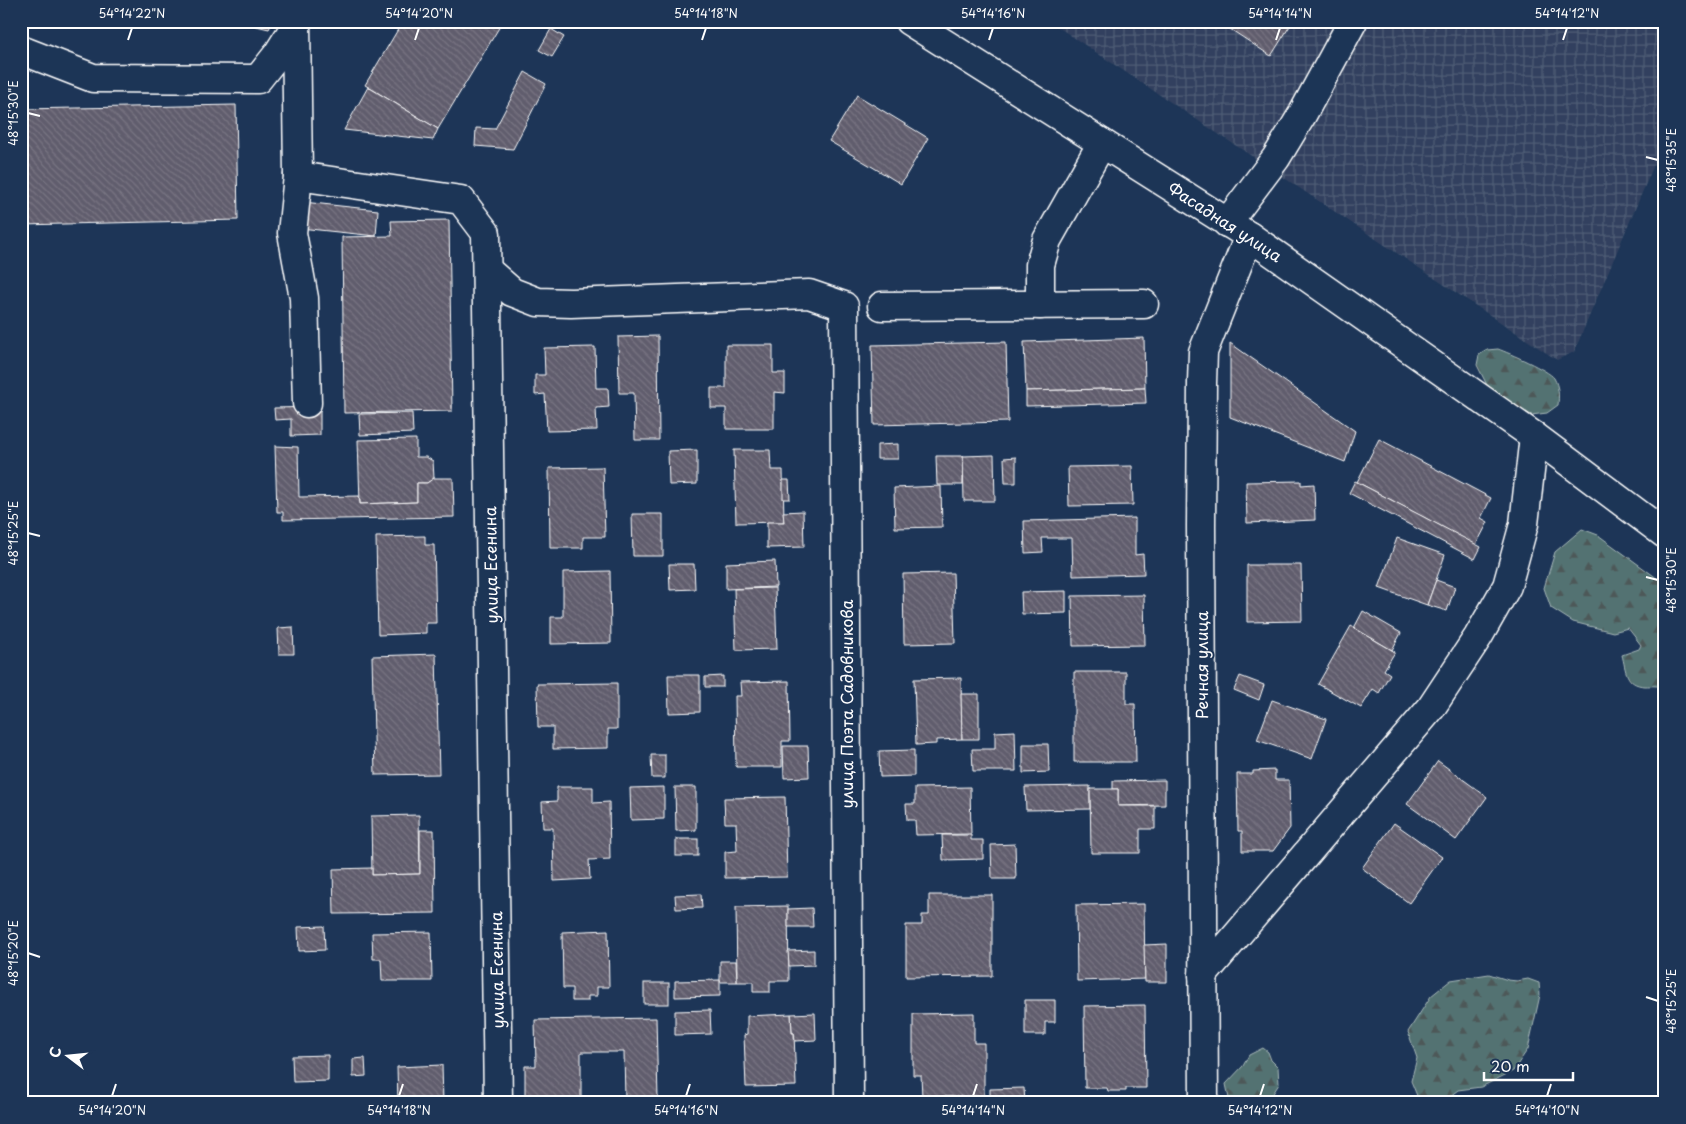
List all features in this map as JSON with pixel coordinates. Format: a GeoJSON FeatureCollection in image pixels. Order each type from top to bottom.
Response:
{"type":"FeatureCollection","features":[{"type":"Feature","properties":{"kind":"street","name":"Фасадная улица"},"geometry":{"type":"LineString","coordinates":[[909,21],[1238,230],[1534,436],[1665,534]]}},
{"type":"Feature","properties":{"kind":"street","name":"Речная улица"},"geometry":{"type":"LineString","coordinates":[[1204,1103],[1201,536],[1203,352],[1238,230],[1353,21]]}},
{"type":"Feature","properties":{"kind":"street"},"geometry":{"type":"LineString","coordinates":[[21,50],[93,78],[258,79],[277,55],[296,23]]}},
{"type":"Feature","properties":{"kind":"street"},"geometry":{"type":"LineString","coordinates":[[296,23],[298,176],[292,233],[304,298],[307,403]]}},
{"type":"Feature","properties":{"kind":"street"},"geometry":{"type":"LineString","coordinates":[[1040,304],[1040,265],[1047,240],[1102,143]]}},
{"type":"Feature","properties":{"kind":"street","name":"улица Есенина"},"geometry":{"type":"LineString","coordinates":[[298,176],[461,200],[486,233],[498,1103]]}},
{"type":"Feature","properties":{"kind":"street","name":"улица Поэта Садовникова"},"geometry":{"type":"LineString","coordinates":[[487,270],[512,292],[538,302],[571,303],[809,294],[844,306],[849,1103]]}},
{"type":"Feature","properties":{"kind":"street"},"geometry":{"type":"LineString","coordinates":[[882,306],[1144,304]]}},
{"type":"Feature","properties":{"kind":"street"},"geometry":{"type":"LineString","coordinates":[[1203,975],[1431,708],[1478,638],[1507,586],[1522,533],[1534,436]]}},
{"type":"Feature","properties":{"kind":"shaded area"},"geometry":{"type":"Polygon","coordinates":[[[1049,21],[1665,21],[1665,139],[1574,352],[1557,360],[1049,21]]]}},
{"type":"Feature","properties":{"kind":"green space"},"geometry":{"type":"Polygon","coordinates":[[[1498,349],[1537,366],[1554,378],[1557,385],[1558,405],[1547,413],[1531,415],[1510,405],[1487,385],[1477,365],[1479,355],[1487,350],[1498,349]]]}},
{"type":"Feature","properties":{"kind":"green space"},"geometry":{"type":"Polygon","coordinates":[[[1582,529],[1598,535],[1665,584],[1665,688],[1638,685],[1630,680],[1622,655],[1639,649],[1641,645],[1628,628],[1613,632],[1573,622],[1551,608],[1544,588],[1555,552],[1582,529]]]}},
{"type":"Feature","properties":{"kind":"green space"},"geometry":{"type":"Polygon","coordinates":[[[1489,974],[1508,980],[1528,979],[1539,983],[1540,995],[1528,1049],[1513,1071],[1481,1087],[1458,1090],[1441,1103],[1420,1103],[1411,1081],[1417,1058],[1408,1032],[1431,996],[1451,980],[1489,974]]]}},
{"type":"Feature","properties":{"kind":"green space"},"geometry":{"type":"Polygon","coordinates":[[[1263,1048],[1278,1067],[1279,1084],[1267,1103],[1230,1103],[1226,1084],[1243,1066],[1249,1055],[1263,1048]]]}},
{"type":"Feature","properties":{"kind":"building"},"geometry":{"type":"Polygon","coordinates":[[[249,21],[273,21],[269,29],[248,24],[249,21]]]}},
{"type":"Feature","properties":{"kind":"building"},"geometry":{"type":"Polygon","coordinates":[[[403,21],[503,21],[438,129],[365,85],[403,21]]]}},
{"type":"Feature","properties":{"kind":"building"},"geometry":{"type":"Polygon","coordinates":[[[1218,21],[1293,21],[1271,56],[1218,21]]]}},
{"type":"Feature","properties":{"kind":"building"},"geometry":{"type":"Polygon","coordinates":[[[551,29],[564,37],[552,57],[539,50],[551,29]]]}},
{"type":"Feature","properties":{"kind":"building"},"geometry":{"type":"Polygon","coordinates":[[[525,72],[546,84],[513,149],[475,146],[476,128],[495,129],[525,72]]]}},
{"type":"Feature","properties":{"kind":"building"},"geometry":{"type":"Polygon","coordinates":[[[368,87],[438,129],[433,140],[344,130],[368,87]]]}},
{"type":"Feature","properties":{"kind":"building"},"geometry":{"type":"Polygon","coordinates":[[[857,95],[928,138],[901,184],[829,141],[857,95]]]}},
{"type":"Feature","properties":{"kind":"building"},"geometry":{"type":"Polygon","coordinates":[[[236,105],[238,220],[21,225],[21,109],[236,105]]]}},
{"type":"Feature","properties":{"kind":"building"},"geometry":{"type":"Polygon","coordinates":[[[303,202],[378,210],[376,236],[300,228],[303,202]]]}},
{"type":"Feature","properties":{"kind":"building"},"geometry":{"type":"Polygon","coordinates":[[[449,220],[452,411],[344,413],[342,237],[392,236],[391,221],[449,220]]]}},
{"type":"Feature","properties":{"kind":"building"},"geometry":{"type":"Polygon","coordinates":[[[658,336],[659,440],[635,440],[634,393],[619,393],[618,337],[658,336]]]}},
{"type":"Feature","properties":{"kind":"building"},"geometry":{"type":"Polygon","coordinates":[[[1144,338],[1145,388],[1026,391],[1024,342],[1144,338]]]}},
{"type":"Feature","properties":{"kind":"building"},"geometry":{"type":"Polygon","coordinates":[[[1006,342],[1008,422],[874,425],[872,345],[1006,342]]]}},
{"type":"Feature","properties":{"kind":"building"},"geometry":{"type":"Polygon","coordinates":[[[1230,343],[1355,431],[1345,462],[1230,417],[1230,343]]]}},
{"type":"Feature","properties":{"kind":"building"},"geometry":{"type":"Polygon","coordinates":[[[726,345],[773,345],[773,373],[785,373],[785,393],[774,392],[774,429],[726,429],[726,408],[711,408],[711,388],[726,388],[726,345]]]}},
{"type":"Feature","properties":{"kind":"building"},"geometry":{"type":"Polygon","coordinates":[[[595,347],[596,388],[608,388],[609,407],[596,408],[597,430],[547,431],[545,394],[535,395],[535,375],[545,375],[544,348],[595,347]]]}},
{"type":"Feature","properties":{"kind":"building"},"geometry":{"type":"Polygon","coordinates":[[[1145,388],[1146,403],[1026,406],[1026,391],[1145,388]]]}},
{"type":"Feature","properties":{"kind":"building"},"geometry":{"type":"Polygon","coordinates":[[[320,407],[320,435],[291,436],[291,419],[275,420],[274,408],[320,407]]]}},
{"type":"Feature","properties":{"kind":"building"},"geometry":{"type":"Polygon","coordinates":[[[412,413],[413,433],[360,435],[359,414],[412,413]]]}},
{"type":"Feature","properties":{"kind":"building"},"geometry":{"type":"Polygon","coordinates":[[[416,439],[416,457],[426,457],[433,461],[434,478],[427,483],[417,483],[417,502],[360,504],[358,440],[416,439]]]}},
{"type":"Feature","properties":{"kind":"building"},"geometry":{"type":"Polygon","coordinates":[[[1379,439],[1491,498],[1481,518],[1488,522],[1476,545],[1357,482],[1379,439]]]}},
{"type":"Feature","properties":{"kind":"building"},"geometry":{"type":"Polygon","coordinates":[[[898,444],[898,459],[877,459],[877,445],[898,444]]]}},
{"type":"Feature","properties":{"kind":"building"},"geometry":{"type":"Polygon","coordinates":[[[275,446],[298,447],[299,497],[359,496],[360,504],[417,502],[417,483],[427,483],[434,478],[453,478],[454,517],[283,520],[283,512],[277,512],[275,446]]]}},
{"type":"Feature","properties":{"kind":"building"},"geometry":{"type":"Polygon","coordinates":[[[697,450],[697,484],[669,485],[668,451],[697,450]]]}},
{"type":"Feature","properties":{"kind":"building"},"geometry":{"type":"Polygon","coordinates":[[[734,450],[770,450],[771,470],[783,470],[784,522],[736,523],[734,450]]]}},
{"type":"Feature","properties":{"kind":"building"},"geometry":{"type":"Polygon","coordinates":[[[994,455],[995,501],[964,501],[963,456],[994,455]]]}},
{"type":"Feature","properties":{"kind":"building"},"geometry":{"type":"Polygon","coordinates":[[[936,456],[963,456],[963,485],[937,485],[936,456]]]}},
{"type":"Feature","properties":{"kind":"building"},"geometry":{"type":"Polygon","coordinates":[[[1016,457],[1016,483],[1005,483],[1004,458],[1016,457]]]}},
{"type":"Feature","properties":{"kind":"building"},"geometry":{"type":"Polygon","coordinates":[[[1132,466],[1133,505],[1069,506],[1068,467],[1132,466]]]}},
{"type":"Feature","properties":{"kind":"building"},"geometry":{"type":"Polygon","coordinates":[[[603,467],[605,537],[583,537],[583,548],[550,548],[549,468],[603,467]]]}},
{"type":"Feature","properties":{"kind":"building"},"geometry":{"type":"Polygon","coordinates":[[[783,480],[789,480],[790,499],[783,499],[783,480]]]}},
{"type":"Feature","properties":{"kind":"building"},"geometry":{"type":"Polygon","coordinates":[[[1301,481],[1301,485],[1314,484],[1315,520],[1247,523],[1246,482],[1301,481]]]}},
{"type":"Feature","properties":{"kind":"building"},"geometry":{"type":"Polygon","coordinates":[[[1355,481],[1481,547],[1475,559],[1349,493],[1355,481]]]}},
{"type":"Feature","properties":{"kind":"building"},"geometry":{"type":"Polygon","coordinates":[[[941,486],[942,527],[895,528],[894,488],[941,486]]]}},
{"type":"Feature","properties":{"kind":"building"},"geometry":{"type":"Polygon","coordinates":[[[803,511],[804,547],[767,548],[767,522],[784,522],[783,512],[803,511]]]}},
{"type":"Feature","properties":{"kind":"building"},"geometry":{"type":"Polygon","coordinates":[[[632,514],[663,514],[663,556],[633,556],[632,514]]]}},
{"type":"Feature","properties":{"kind":"building"},"geometry":{"type":"Polygon","coordinates":[[[1135,518],[1135,555],[1143,554],[1144,574],[1073,576],[1072,538],[1042,538],[1043,552],[1025,553],[1024,521],[1135,518]]]}},
{"type":"Feature","properties":{"kind":"building"},"geometry":{"type":"Polygon","coordinates":[[[425,536],[425,545],[434,545],[436,623],[426,623],[426,633],[378,635],[376,537],[425,536]]]}},
{"type":"Feature","properties":{"kind":"building"},"geometry":{"type":"Polygon","coordinates":[[[1397,538],[1445,555],[1427,605],[1379,588],[1397,538]]]}},
{"type":"Feature","properties":{"kind":"building"},"geometry":{"type":"Polygon","coordinates":[[[775,561],[776,587],[726,589],[726,563],[775,561]]]}},
{"type":"Feature","properties":{"kind":"building"},"geometry":{"type":"Polygon","coordinates":[[[669,564],[694,564],[695,589],[670,590],[669,564]]]}},
{"type":"Feature","properties":{"kind":"building"},"geometry":{"type":"Polygon","coordinates":[[[1247,565],[1301,565],[1302,621],[1247,622],[1247,565]]]}},
{"type":"Feature","properties":{"kind":"building"},"geometry":{"type":"Polygon","coordinates":[[[610,571],[611,643],[551,644],[551,617],[563,617],[563,572],[610,571]]]}},
{"type":"Feature","properties":{"kind":"building"},"geometry":{"type":"Polygon","coordinates":[[[953,573],[955,643],[904,644],[903,574],[953,573]]]}},
{"type":"Feature","properties":{"kind":"building"},"geometry":{"type":"Polygon","coordinates":[[[1436,580],[1455,587],[1447,611],[1427,605],[1436,580]]]}},
{"type":"Feature","properties":{"kind":"building"},"geometry":{"type":"Polygon","coordinates":[[[775,588],[777,649],[736,650],[734,589],[775,588]]]}},
{"type":"Feature","properties":{"kind":"building"},"geometry":{"type":"Polygon","coordinates":[[[1066,591],[1066,613],[1022,614],[1021,592],[1066,591]]]}},
{"type":"Feature","properties":{"kind":"building"},"geometry":{"type":"Polygon","coordinates":[[[1144,595],[1145,645],[1073,646],[1072,596],[1144,595]]]}},
{"type":"Feature","properties":{"kind":"building"},"geometry":{"type":"Polygon","coordinates":[[[1363,611],[1401,633],[1392,650],[1354,628],[1363,611]]]}},
{"type":"Feature","properties":{"kind":"building"},"geometry":{"type":"Polygon","coordinates":[[[1351,626],[1395,652],[1384,670],[1390,674],[1379,693],[1373,689],[1361,708],[1318,684],[1351,626]]]}},
{"type":"Feature","properties":{"kind":"building"},"geometry":{"type":"Polygon","coordinates":[[[293,627],[294,654],[279,654],[278,628],[293,627]]]}},
{"type":"Feature","properties":{"kind":"building"},"geometry":{"type":"Polygon","coordinates":[[[436,654],[439,774],[375,775],[372,656],[436,654]]]}},
{"type":"Feature","properties":{"kind":"building"},"geometry":{"type":"Polygon","coordinates":[[[1074,672],[1126,672],[1126,704],[1135,704],[1136,762],[1074,762],[1074,672]]]}},
{"type":"Feature","properties":{"kind":"building"},"geometry":{"type":"Polygon","coordinates":[[[668,675],[700,675],[700,712],[669,713],[668,675]]]}},
{"type":"Feature","properties":{"kind":"building"},"geometry":{"type":"Polygon","coordinates":[[[723,676],[723,687],[705,687],[705,677],[723,676]]]}},
{"type":"Feature","properties":{"kind":"building"},"geometry":{"type":"Polygon","coordinates":[[[1240,676],[1264,685],[1259,700],[1234,690],[1240,676]]]}},
{"type":"Feature","properties":{"kind":"building"},"geometry":{"type":"Polygon","coordinates":[[[961,678],[962,739],[936,740],[936,744],[916,745],[914,679],[961,678]]]}},
{"type":"Feature","properties":{"kind":"building"},"geometry":{"type":"Polygon","coordinates":[[[789,681],[790,741],[782,741],[782,767],[736,767],[735,696],[741,696],[740,682],[789,681]]]}},
{"type":"Feature","properties":{"kind":"building"},"geometry":{"type":"Polygon","coordinates":[[[617,683],[617,729],[608,729],[608,748],[553,749],[553,727],[538,727],[537,684],[617,683]]]}},
{"type":"Feature","properties":{"kind":"building"},"geometry":{"type":"Polygon","coordinates":[[[961,694],[979,694],[979,739],[962,739],[961,694]]]}},
{"type":"Feature","properties":{"kind":"building"},"geometry":{"type":"Polygon","coordinates":[[[1272,700],[1326,719],[1312,759],[1257,740],[1272,700]]]}},
{"type":"Feature","properties":{"kind":"building"},"geometry":{"type":"Polygon","coordinates":[[[1015,731],[1016,771],[973,771],[972,749],[995,749],[995,732],[1015,731]]]}},
{"type":"Feature","properties":{"kind":"building"},"geometry":{"type":"Polygon","coordinates":[[[1023,744],[1048,744],[1049,772],[1023,773],[1023,744]]]}},
{"type":"Feature","properties":{"kind":"building"},"geometry":{"type":"Polygon","coordinates":[[[783,746],[808,746],[809,777],[784,778],[783,746]]]}},
{"type":"Feature","properties":{"kind":"building"},"geometry":{"type":"Polygon","coordinates":[[[914,750],[914,776],[880,777],[879,751],[914,750]]]}},
{"type":"Feature","properties":{"kind":"building"},"geometry":{"type":"Polygon","coordinates":[[[651,755],[665,755],[665,778],[652,778],[651,755]]]}},
{"type":"Feature","properties":{"kind":"building"},"geometry":{"type":"Polygon","coordinates":[[[1438,761],[1487,797],[1456,840],[1407,804],[1438,761]]]}},
{"type":"Feature","properties":{"kind":"building"},"geometry":{"type":"Polygon","coordinates":[[[1275,770],[1275,780],[1289,780],[1290,828],[1273,851],[1242,851],[1242,831],[1238,831],[1237,774],[1253,774],[1253,771],[1275,770]]]}},
{"type":"Feature","properties":{"kind":"building"},"geometry":{"type":"Polygon","coordinates":[[[1165,780],[1165,805],[1118,806],[1118,789],[1113,789],[1113,781],[1165,780]]]}},
{"type":"Feature","properties":{"kind":"building"},"geometry":{"type":"Polygon","coordinates":[[[1090,786],[1090,809],[1026,810],[1025,787],[1090,786]]]}},
{"type":"Feature","properties":{"kind":"building"},"geometry":{"type":"Polygon","coordinates":[[[557,787],[593,787],[593,803],[609,802],[610,859],[589,860],[590,879],[554,881],[553,828],[543,828],[542,802],[557,801],[557,787]]]}},
{"type":"Feature","properties":{"kind":"building"},"geometry":{"type":"Polygon","coordinates":[[[664,787],[664,819],[631,820],[630,788],[664,787]]]}},
{"type":"Feature","properties":{"kind":"building"},"geometry":{"type":"Polygon","coordinates":[[[675,787],[696,787],[696,830],[676,831],[675,787]]]}},
{"type":"Feature","properties":{"kind":"building"},"geometry":{"type":"Polygon","coordinates":[[[970,787],[971,834],[916,835],[915,820],[907,820],[906,804],[915,804],[915,788],[970,787]]]}},
{"type":"Feature","properties":{"kind":"building"},"geometry":{"type":"Polygon","coordinates":[[[1090,789],[1118,789],[1118,806],[1155,806],[1155,829],[1140,829],[1140,853],[1091,853],[1090,789]]]}},
{"type":"Feature","properties":{"kind":"building"},"geometry":{"type":"Polygon","coordinates":[[[785,797],[787,877],[725,878],[725,852],[737,851],[736,823],[725,823],[724,798],[785,797]]]}},
{"type":"Feature","properties":{"kind":"building"},"geometry":{"type":"Polygon","coordinates":[[[419,815],[420,874],[372,875],[371,816],[419,815]]]}},
{"type":"Feature","properties":{"kind":"building"},"geometry":{"type":"Polygon","coordinates":[[[1394,823],[1442,857],[1409,903],[1362,868],[1394,823]]]}},
{"type":"Feature","properties":{"kind":"building"},"geometry":{"type":"Polygon","coordinates":[[[420,830],[434,830],[435,913],[334,914],[333,869],[372,868],[372,875],[420,874],[420,830]]]}},
{"type":"Feature","properties":{"kind":"building"},"geometry":{"type":"Polygon","coordinates":[[[942,835],[971,835],[971,840],[983,840],[983,859],[943,860],[942,835]]]}},
{"type":"Feature","properties":{"kind":"building"},"geometry":{"type":"Polygon","coordinates":[[[676,839],[698,839],[698,856],[676,856],[676,839]]]}},
{"type":"Feature","properties":{"kind":"building"},"geometry":{"type":"Polygon","coordinates":[[[1015,844],[1016,879],[992,879],[991,845],[1015,844]]]}},
{"type":"Feature","properties":{"kind":"building"},"geometry":{"type":"Polygon","coordinates":[[[701,894],[702,908],[676,909],[675,895],[701,894]]]}},
{"type":"Feature","properties":{"kind":"building"},"geometry":{"type":"Polygon","coordinates":[[[929,895],[992,895],[992,976],[906,977],[906,925],[922,925],[922,915],[929,915],[929,895]]]}},
{"type":"Feature","properties":{"kind":"building"},"geometry":{"type":"Polygon","coordinates":[[[1144,904],[1145,979],[1077,981],[1076,905],[1144,904]]]}},
{"type":"Feature","properties":{"kind":"building"},"geometry":{"type":"Polygon","coordinates":[[[788,906],[789,981],[770,981],[770,992],[753,992],[753,982],[737,982],[736,907],[788,906]]]}},
{"type":"Feature","properties":{"kind":"building"},"geometry":{"type":"Polygon","coordinates":[[[812,908],[813,927],[788,927],[788,909],[812,908]]]}},
{"type":"Feature","properties":{"kind":"building"},"geometry":{"type":"Polygon","coordinates":[[[324,926],[325,950],[299,951],[298,927],[324,926]]]}},
{"type":"Feature","properties":{"kind":"building"},"geometry":{"type":"Polygon","coordinates":[[[608,930],[609,987],[597,987],[597,996],[588,996],[588,1001],[572,1001],[572,988],[563,988],[562,932],[608,930]]]}},
{"type":"Feature","properties":{"kind":"building"},"geometry":{"type":"Polygon","coordinates":[[[431,932],[432,981],[382,981],[381,959],[373,959],[372,933],[431,932]]]}},
{"type":"Feature","properties":{"kind":"building"},"geometry":{"type":"Polygon","coordinates":[[[1167,944],[1167,982],[1145,982],[1144,945],[1167,944]]]}},
{"type":"Feature","properties":{"kind":"building"},"geometry":{"type":"Polygon","coordinates":[[[814,950],[814,965],[789,966],[788,951],[814,950]]]}},
{"type":"Feature","properties":{"kind":"building"},"geometry":{"type":"Polygon","coordinates":[[[720,961],[736,961],[737,982],[720,982],[720,961]]]}},
{"type":"Feature","properties":{"kind":"building"},"geometry":{"type":"Polygon","coordinates":[[[720,980],[720,996],[675,997],[675,981],[720,980]]]}},
{"type":"Feature","properties":{"kind":"building"},"geometry":{"type":"Polygon","coordinates":[[[644,983],[669,983],[669,1004],[644,1004],[644,983]]]}},
{"type":"Feature","properties":{"kind":"building"},"geometry":{"type":"Polygon","coordinates":[[[1025,1000],[1055,1000],[1055,1022],[1045,1022],[1045,1035],[1025,1035],[1025,1000]]]}},
{"type":"Feature","properties":{"kind":"building"},"geometry":{"type":"Polygon","coordinates":[[[1145,1005],[1146,1088],[1126,1088],[1126,1091],[1108,1091],[1107,1088],[1085,1088],[1084,1006],[1145,1005]]]}},
{"type":"Feature","properties":{"kind":"building"},"geometry":{"type":"Polygon","coordinates":[[[710,1010],[711,1034],[675,1035],[675,1011],[710,1010]]]}},
{"type":"Feature","properties":{"kind":"building"},"geometry":{"type":"Polygon","coordinates":[[[815,1013],[816,1040],[795,1041],[794,1033],[792,1033],[791,1014],[815,1013]]]}},
{"type":"Feature","properties":{"kind":"building"},"geometry":{"type":"Polygon","coordinates":[[[974,1013],[974,1043],[984,1043],[984,1096],[922,1097],[921,1075],[913,1075],[913,1014],[974,1013]]]}},
{"type":"Feature","properties":{"kind":"building"},"geometry":{"type":"Polygon","coordinates":[[[791,1014],[792,1033],[794,1033],[796,1086],[746,1087],[744,1035],[747,1034],[747,1016],[791,1014]]]}},
{"type":"Feature","properties":{"kind":"building"},"geometry":{"type":"Polygon","coordinates":[[[656,1018],[658,1099],[625,1100],[624,1052],[581,1052],[581,1103],[525,1103],[525,1066],[536,1066],[535,1020],[656,1018]]]}},
{"type":"Feature","properties":{"kind":"building"},"geometry":{"type":"Polygon","coordinates":[[[328,1055],[328,1081],[293,1082],[292,1056],[328,1055]]]}},
{"type":"Feature","properties":{"kind":"building"},"geometry":{"type":"Polygon","coordinates":[[[365,1058],[366,1076],[353,1077],[353,1059],[365,1058]]]}},
{"type":"Feature","properties":{"kind":"building"},"geometry":{"type":"Polygon","coordinates":[[[442,1065],[443,1103],[398,1103],[397,1067],[442,1065]]]}},
{"type":"Feature","properties":{"kind":"building"},"geometry":{"type":"Polygon","coordinates":[[[1024,1088],[1025,1103],[990,1103],[990,1089],[1024,1088]]]}}]}
